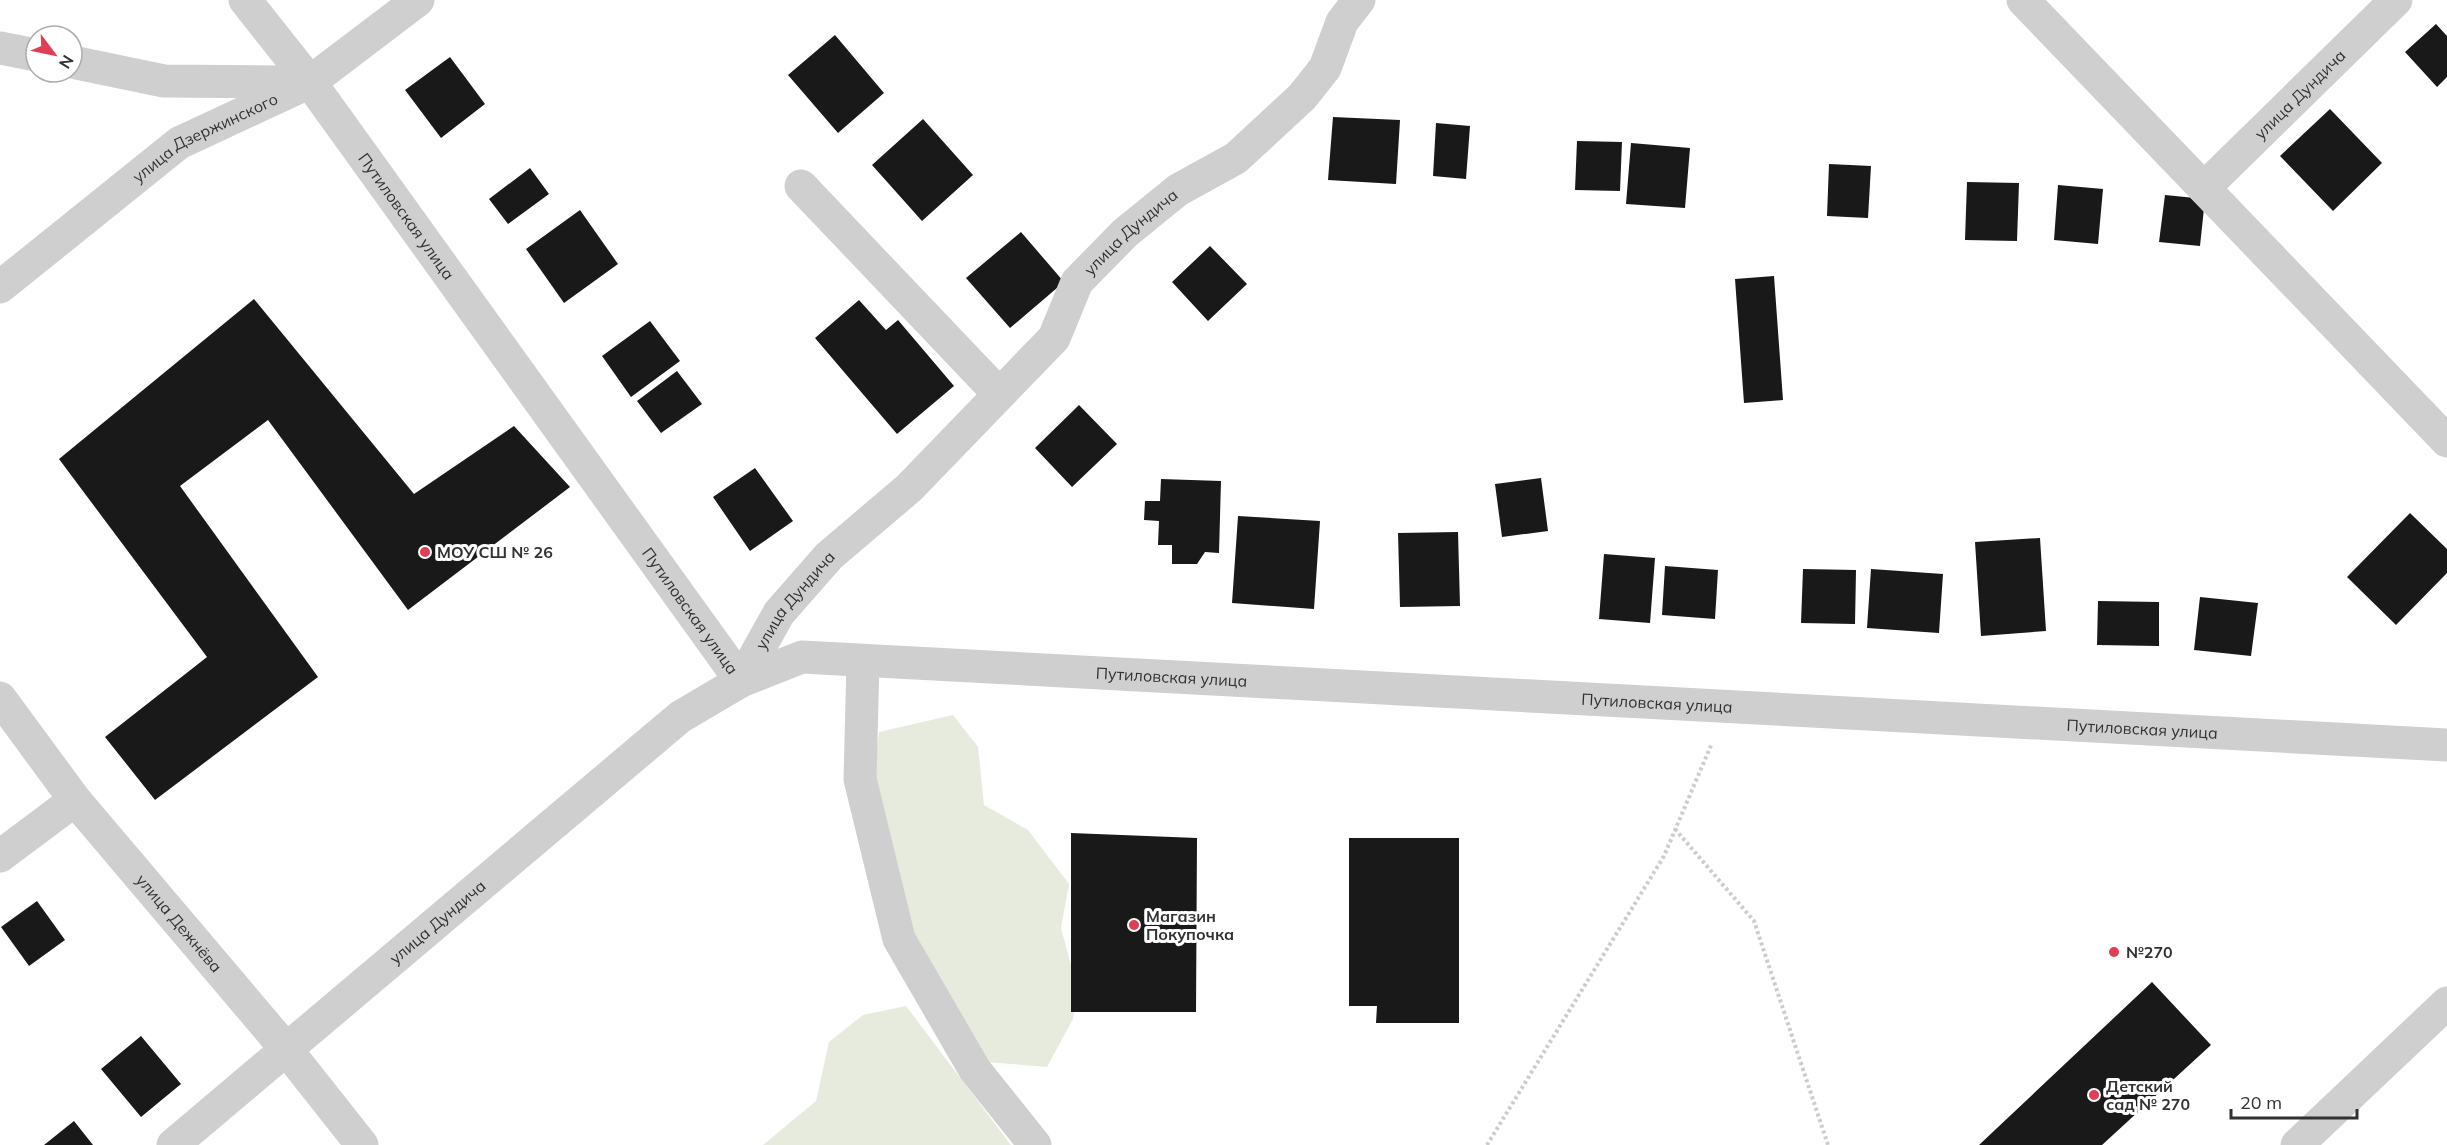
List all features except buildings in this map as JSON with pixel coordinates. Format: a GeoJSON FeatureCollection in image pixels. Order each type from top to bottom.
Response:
{"type":"FeatureCollection","features":[{"type":"Feature","properties":{"kind":"street","name":"Путиловская улица"},"geometry":{"type":"LineString","coordinates":[[245,0],[310,82],[741,681],[802,657],[2447,745]]}},
{"type":"Feature","properties":{"kind":"street","name":"улица Дзержинского"},"geometry":{"type":"LineString","coordinates":[[0,287],[179,143],[310,82],[418,0]]}},
{"type":"Feature","properties":{"kind":"street"},"geometry":{"type":"LineString","coordinates":[[2023,0],[2447,441]]}},
{"type":"Feature","properties":{"kind":"street","name":"улица Дундича"},"geometry":{"type":"LineString","coordinates":[[2204,188],[2396,0]]}},
{"type":"Feature","properties":{"kind":"street","name":"улица Дундича"},"geometry":{"type":"LineString","coordinates":[[173,1145],[680,717],[741,681],[779,613],[829,556],[909,488],[1054,338],[1077,282],[1125,233],[1178,189],[1236,158],[1302,97],[1325,68],[1344,7]]}},
{"type":"Feature","properties":{"kind":"street"},"geometry":{"type":"LineString","coordinates":[[0,48],[24,53]]}},
{"type":"Feature","properties":{"kind":"street"},"geometry":{"type":"LineString","coordinates":[[84,64],[164,81],[310,82]]}},
{"type":"Feature","properties":{"kind":"street"},"geometry":{"type":"LineString","coordinates":[[801,186],[999,394]]}},
{"type":"Feature","properties":{"kind":"street"},"geometry":{"type":"LineString","coordinates":[[863,662],[860,779],[899,939],[975,1070],[1035,1145]]}},
{"type":"Feature","properties":{"kind":"street","name":"улица Дежнёва"},"geometry":{"type":"LineString","coordinates":[[0,698],[75,800],[286,1049],[362,1145]]}},
{"type":"Feature","properties":{"kind":"street"},"geometry":{"type":"LineString","coordinates":[[0,856],[75,800]]}},
{"type":"Feature","properties":{"kind":"street"},"geometry":{"type":"LineString","coordinates":[[2297,1145],[2447,1003]]}},
{"type":"Feature","properties":{"kind":"path"},"geometry":{"type":"LineString","coordinates":[[1487,1145],[1664,856],[1728,706]]}},
{"type":"Feature","properties":{"kind":"path"},"geometry":{"type":"LineString","coordinates":[[1675,829],[1754,921],[1827,1145]]}},
{"type":"Feature","properties":{"kind":"shaded area"},"geometry":{"type":"Polygon","coordinates":[[[953,715],[978,747],[984,805],[1028,830],[1069,884],[1061,928],[1077,987],[1073,1019],[1047,1067],[987,1062],[914,934],[873,776],[879,732],[953,715]]]}},
{"type":"Feature","properties":{"kind":"shaded area"},"geometry":{"type":"Polygon","coordinates":[[[906,1006],[1011,1145],[763,1145],[816,1101],[829,1042],[863,1015],[906,1006]]]}},
{"type":"Feature","properties":{"kind":"place","name":"МОУ СШ № 26"},"geometry":{"type":"Point","coordinates":[425,552]}},
{"type":"Feature","properties":{"kind":"place","name":"Магазин Покупочка"},"geometry":{"type":"Point","coordinates":[1134,925]}},
{"type":"Feature","properties":{"kind":"place","name":"№270"},"geometry":{"type":"Point","coordinates":[2114,952]}},
{"type":"Feature","properties":{"kind":"place","name":"Детский сад № 270"},"geometry":{"type":"Point","coordinates":[2094,1095]}}]}
